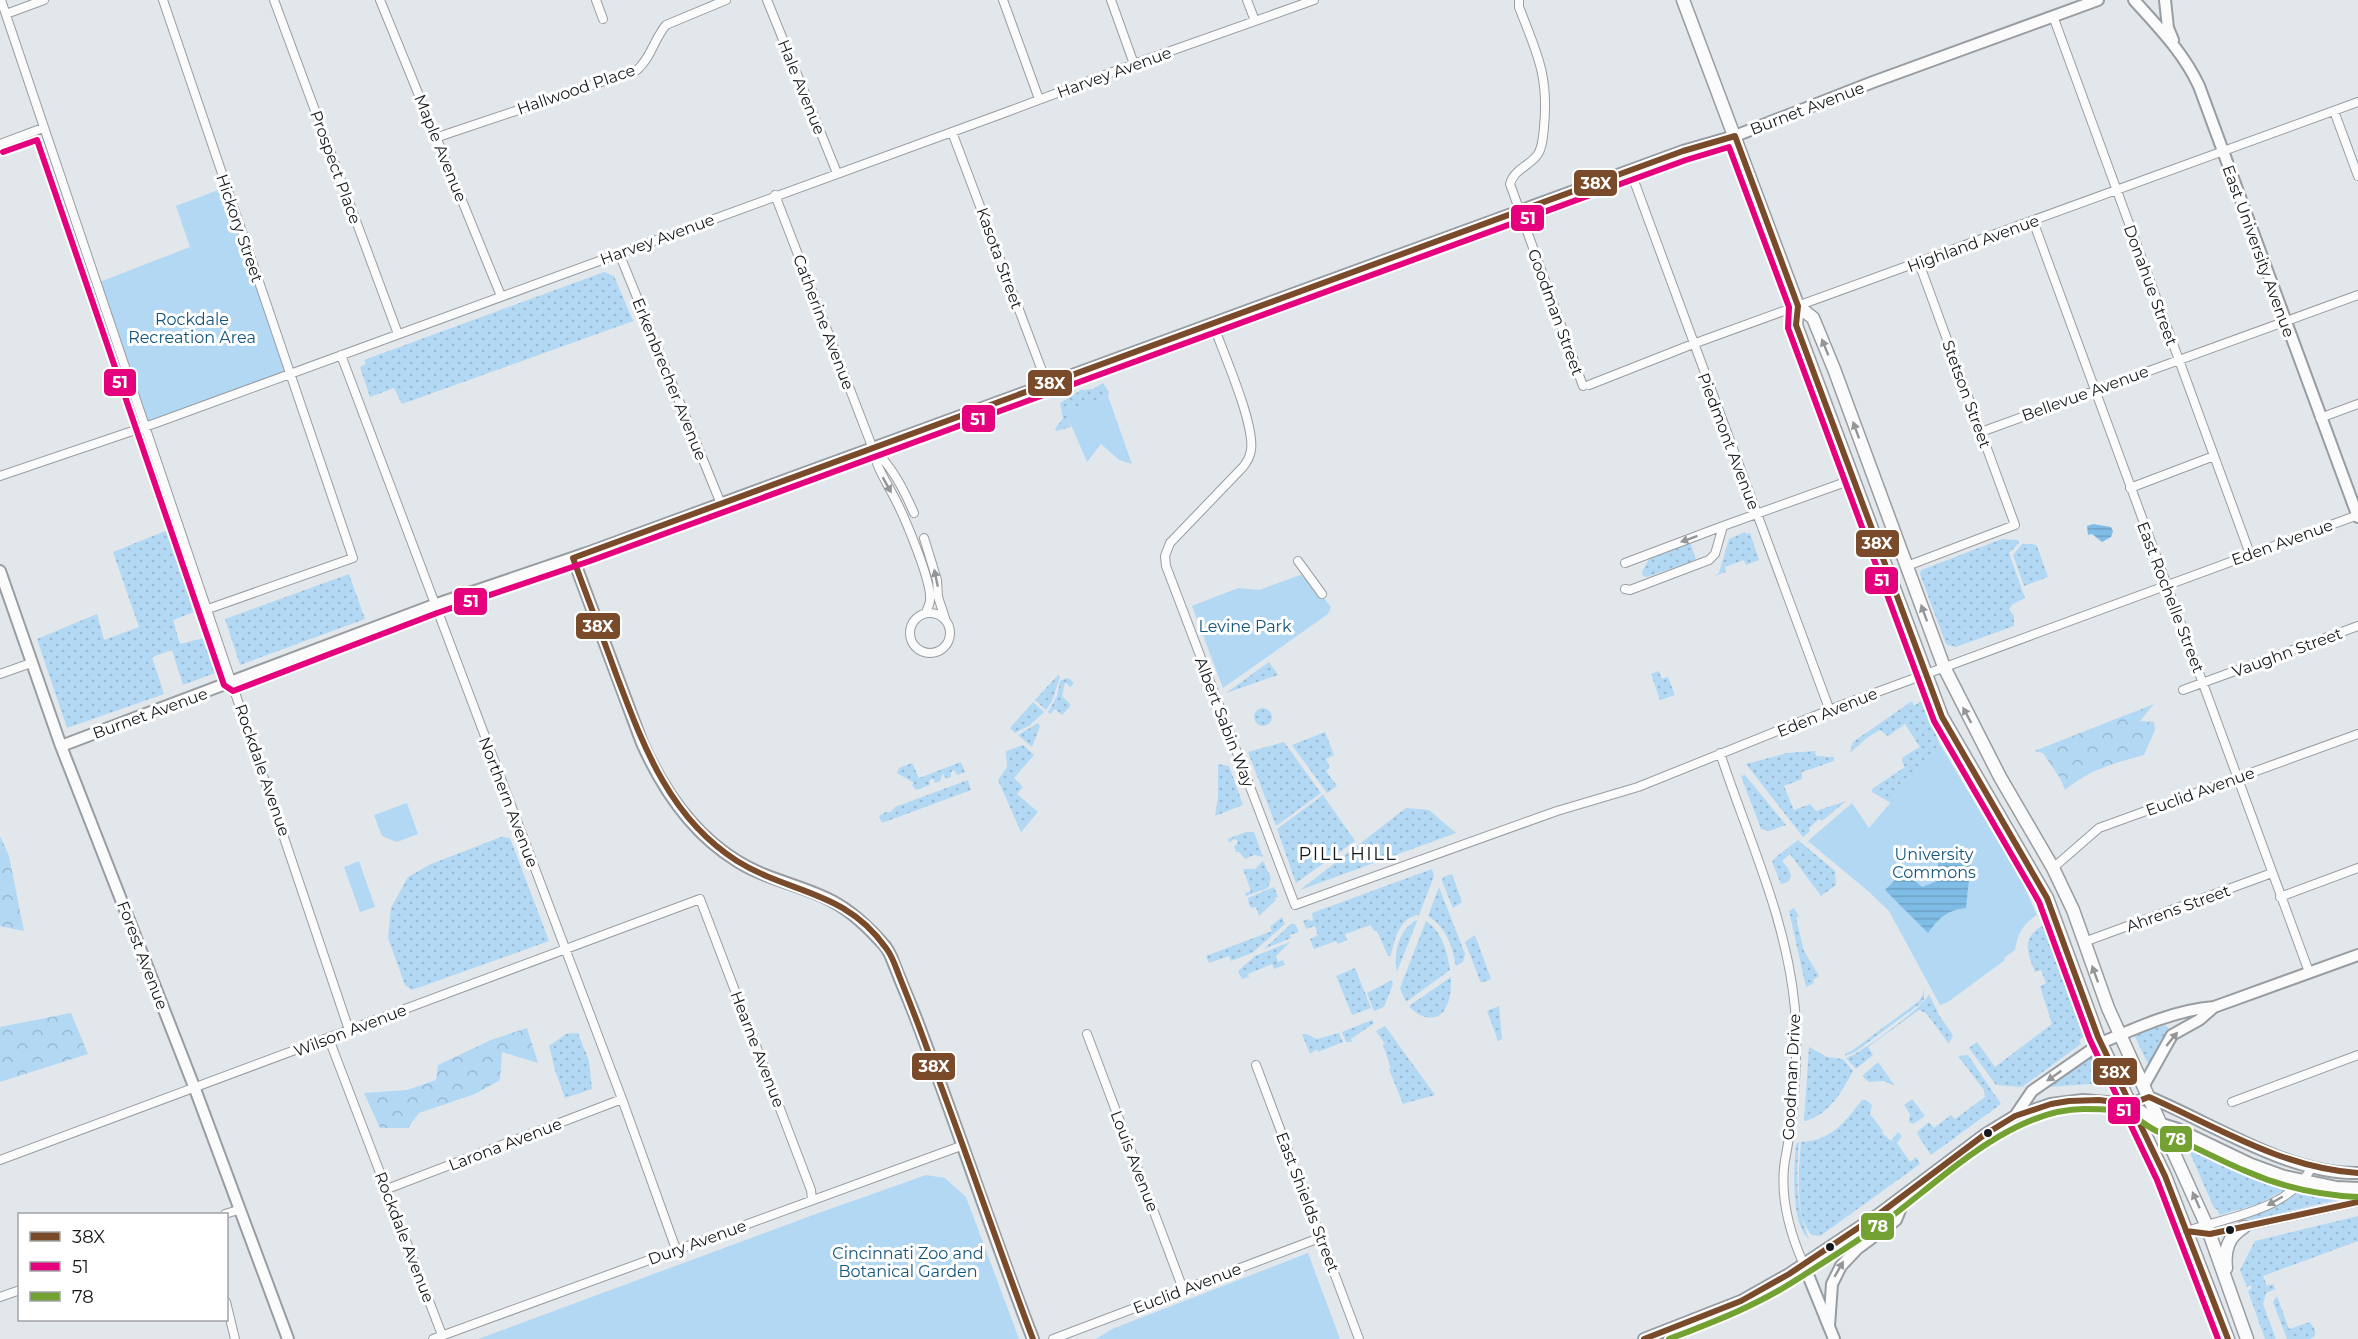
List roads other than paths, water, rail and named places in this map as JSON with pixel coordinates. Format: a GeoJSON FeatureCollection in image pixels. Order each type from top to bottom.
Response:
{"type":"FeatureCollection","features":[{"type":"Feature","properties":{"kind":"main road"},"geometry":{"type":"LineString","coordinates":[[1683,0],[1798,306],[1796,325],[1948,730],[2047,898],[2101,1043],[2165,1176],[2228,1339]]}},
{"type":"Feature","properties":{"kind":"main road"},"geometry":{"type":"LineString","coordinates":[[1798,306],[1813,318],[1944,668],[2000,777],[2053,868],[2073,910],[2120,1035],[2208,1229],[2247,1339]]}},
{"type":"Feature","properties":{"kind":"main road"},"geometry":{"type":"LineString","coordinates":[[2229,1290],[2225,1265],[2226,1248],[2235,1233],[2244,1227]]}},
{"type":"Feature","properties":{"kind":"street","name":"Rockdale Avenue"},"geometry":{"type":"LineString","coordinates":[[1,0],[349,1030]]}},
{"type":"Feature","properties":{"kind":"street"},"geometry":{"type":"LineString","coordinates":[[6,14],[44,0]]}},
{"type":"Feature","properties":{"kind":"street","name":"Hickory Street"},"geometry":{"type":"LineString","coordinates":[[163,0],[353,558],[208,609]]}},
{"type":"Feature","properties":{"kind":"street","name":"Prospect Place"},"geometry":{"type":"LineString","coordinates":[[274,0],[398,334]]}},
{"type":"Feature","properties":{"kind":"street","name":"Maple Avenue"},"geometry":{"type":"LineString","coordinates":[[380,0],[438,136],[501,296]]}},
{"type":"Feature","properties":{"kind":"street"},"geometry":{"type":"LineString","coordinates":[[596,0],[603,19]]}},
{"type":"Feature","properties":{"kind":"street","name":"Hallwood Place"},"geometry":{"type":"LineString","coordinates":[[438,136],[637,70],[649,57],[666,25],[726,0]]}},
{"type":"Feature","properties":{"kind":"street","name":"Hale Avenue"},"geometry":{"type":"LineString","coordinates":[[767,0],[837,174]]}},
{"type":"Feature","properties":{"kind":"street"},"geometry":{"type":"LineString","coordinates":[[1003,0],[1039,99]]}},
{"type":"Feature","properties":{"kind":"street"},"geometry":{"type":"LineString","coordinates":[[1111,0],[1134,64]]}},
{"type":"Feature","properties":{"kind":"street"},"geometry":{"type":"LineString","coordinates":[[1247,0],[1255,21]]}},
{"type":"Feature","properties":{"kind":"street","name":"Harvey Avenue"},"geometry":{"type":"LineString","coordinates":[[0,476],[290,374],[1314,0]]}},
{"type":"Feature","properties":{"kind":"street","name":"Goodman Street"},"geometry":{"type":"LineString","coordinates":[[1513,0],[1519,3],[1541,67],[1546,102],[1542,145],[1538,154],[1512,178],[1511,189],[1586,386]]}},
{"type":"Feature","properties":{"kind":"street","name":"Burnet Avenue"},"geometry":{"type":"LineString","coordinates":[[61,746],[434,606],[873,449],[1630,170],[1735,136],[1873,82],[2098,0]]}},
{"type":"Feature","properties":{"kind":"street","name":"East University Avenue"},"geometry":{"type":"LineString","coordinates":[[2134,0],[2176,46],[2199,86],[2320,418],[2358,515]]}},
{"type":"Feature","properties":{"kind":"street"},"geometry":{"type":"LineString","coordinates":[[2165,0],[2168,28],[2176,46]]}},
{"type":"Feature","properties":{"kind":"street","name":"Donahue Street"},"geometry":{"type":"LineString","coordinates":[[2053,16],[2250,554]]}},
{"type":"Feature","properties":{"kind":"street","name":"Highland Avenue"},"geometry":{"type":"LineString","coordinates":[[1586,386],[1693,344],[2358,102]]}},
{"type":"Feature","properties":{"kind":"street"},"geometry":{"type":"LineString","coordinates":[[2334,111],[2358,176]]}},
{"type":"Feature","properties":{"kind":"street"},"geometry":{"type":"LineString","coordinates":[[0,144],[43,128]]}},
{"type":"Feature","properties":{"kind":"street","name":"Kasota Street"},"geometry":{"type":"LineString","coordinates":[[952,132],[1047,384]]}},
{"type":"Feature","properties":{"kind":"street","name":"Piedmont Avenue"},"geometry":{"type":"LineString","coordinates":[[1630,170],[1830,711]]}},
{"type":"Feature","properties":{"kind":"street","name":"Catherine Avenue"},"geometry":{"type":"LineString","coordinates":[[775,195],[873,449],[875,464],[894,496],[924,574],[930,600],[926,613]]}},
{"type":"Feature","properties":{"kind":"street","name":"East Rochelle Street"},"geometry":{"type":"LineString","coordinates":[[2033,221],[2309,972]]}},
{"type":"Feature","properties":{"kind":"street","name":"Erkenbrecher Avenue"},"geometry":{"type":"LineString","coordinates":[[619,253],[721,504]]}},
{"type":"Feature","properties":{"kind":"street","name":"Stetson Street"},"geometry":{"type":"LineString","coordinates":[[1907,566],[2015,525],[1919,263]]}},
{"type":"Feature","properties":{"kind":"street","name":"Bellevue Avenue"},"geometry":{"type":"LineString","coordinates":[[1981,432],[2358,295]]}},
{"type":"Feature","properties":{"kind":"street","name":"Albert Sabin Way"},"geometry":{"type":"LineString","coordinates":[[1213,324],[1243,408],[1249,430],[1251,452],[1243,467],[1170,543],[1165,556],[1166,566],[1295,905]]}},
{"type":"Feature","properties":{"kind":"street","name":"Northern Avenue"},"geometry":{"type":"LineString","coordinates":[[341,355],[622,1099],[676,1250]]}},
{"type":"Feature","properties":{"kind":"street"},"geometry":{"type":"LineString","coordinates":[[2320,418],[2358,404]]}},
{"type":"Feature","properties":{"kind":"street","name":"Catherine Avenue"},"geometry":{"type":"LineString","coordinates":[[873,449],[886,460],[904,490],[914,513]]}},
{"type":"Feature","properties":{"kind":"street"},"geometry":{"type":"LineString","coordinates":[[2130,488],[2214,456]]}},
{"type":"Feature","properties":{"kind":"street"},"geometry":{"type":"LineString","coordinates":[[1625,563],[1854,479]]}},
{"type":"Feature","properties":{"kind":"street","name":"Eden Avenue"},"geometry":{"type":"LineString","coordinates":[[1295,905],[1564,808],[1616,795],[1842,705],[2358,515]]}},
{"type":"Feature","properties":{"kind":"street"},"geometry":{"type":"LineString","coordinates":[[1625,589],[1630,590],[1709,560],[1714,554],[1723,526]]}},
{"type":"Feature","properties":{"kind":"street"},"geometry":{"type":"LineString","coordinates":[[924,538],[937,580],[938,597],[950,630],[948,643],[939,652],[925,653],[914,646],[910,633],[914,620],[926,613],[945,618]]}},
{"type":"Feature","properties":{"kind":"street"},"geometry":{"type":"LineString","coordinates":[[573,558],[642,743],[655,772],[669,794],[714,845],[736,861],[782,883],[835,902],[886,947],[934,1066],[961,1146],[1033,1339]]}},
{"type":"Feature","properties":{"kind":"street"},"geometry":{"type":"LineString","coordinates":[[1298,561],[1322,594]]}},
{"type":"Feature","properties":{"kind":"street","name":"Forest Avenue"},"geometry":{"type":"LineString","coordinates":[[0,571],[61,746],[195,1089],[238,1210],[288,1339]]}},
{"type":"Feature","properties":{"kind":"street","name":"Vaughn Street"},"geometry":{"type":"LineString","coordinates":[[2183,690],[2358,626]]}},
{"type":"Feature","properties":{"kind":"street"},"geometry":{"type":"LineString","coordinates":[[0,674],[31,663]]}},
{"type":"Feature","properties":{"kind":"street","name":"Euclid Avenue"},"geometry":{"type":"LineString","coordinates":[[2053,868],[2099,828],[2358,734]]}},
{"type":"Feature","properties":{"kind":"street","name":"Goodman Drive"},"geometry":{"type":"LineString","coordinates":[[1720,753],[1772,896],[1783,937],[1792,987],[1795,1014],[1794,1071],[1791,1125],[1784,1168],[1785,1194],[1792,1232],[1804,1265]]}},
{"type":"Feature","properties":{"kind":"street"},"geometry":{"type":"LineString","coordinates":[[2280,897],[2358,868]]}},
{"type":"Feature","properties":{"kind":"street","name":"Ahrens Street"},"geometry":{"type":"LineString","coordinates":[[2084,942],[2272,873]]}},
{"type":"Feature","properties":{"kind":"street","name":"Wilson Avenue"},"geometry":{"type":"LineString","coordinates":[[0,1160],[700,899]]}},
{"type":"Feature","properties":{"kind":"street","name":"Hearne Avenue"},"geometry":{"type":"LineString","coordinates":[[700,899],[807,1179],[812,1200]]}},
{"type":"Feature","properties":{"kind":"street"},"geometry":{"type":"LineString","coordinates":[[2015,1116],[2032,1091],[2101,1043],[2194,1008],[2214,1007],[2358,955]]}},
{"type":"Feature","properties":{"kind":"street"},"geometry":{"type":"LineString","coordinates":[[2144,1084],[2172,1035],[2199,1020],[2214,1007]]}},
{"type":"Feature","properties":{"kind":"street","name":"Louis Avenue"},"geometry":{"type":"LineString","coordinates":[[1086,1034],[1183,1289]]}},
{"type":"Feature","properties":{"kind":"street","name":"Rockdale Avenue"},"geometry":{"type":"LineString","coordinates":[[329,1039],[442,1335]]}},
{"type":"Feature","properties":{"kind":"street"},"geometry":{"type":"LineString","coordinates":[[2232,1102],[2358,1055]]}},
{"type":"Feature","properties":{"kind":"street","name":"East Shields Street"},"geometry":{"type":"LineString","coordinates":[[1256,1065],[1359,1339]]}},
{"type":"Feature","properties":{"kind":"street"},"geometry":{"type":"LineString","coordinates":[[1644,1339],[1741,1301],[1804,1265],[1907,1193],[1984,1135],[2015,1116],[2051,1104],[2069,1101],[2130,1104],[2149,1097],[2264,1150],[2334,1173],[2358,1173]]}},
{"type":"Feature","properties":{"kind":"street","name":"Larona Avenue"},"geometry":{"type":"LineString","coordinates":[[387,1189],[622,1099]]}},
{"type":"Feature","properties":{"kind":"street"},"geometry":{"type":"LineString","coordinates":[[2130,1104],[2162,1124],[2178,1129],[2250,1164],[2305,1181],[2336,1187],[2358,1188]]}},
{"type":"Feature","properties":{"kind":"street","name":"Dury Avenue"},"geometry":{"type":"LineString","coordinates":[[433,1339],[961,1146]]}},
{"type":"Feature","properties":{"kind":"street"},"geometry":{"type":"LineString","coordinates":[[2208,1229],[2273,1203],[2305,1181],[2312,1167]]}},
{"type":"Feature","properties":{"kind":"street"},"geometry":{"type":"LineString","coordinates":[[1829,1326],[1832,1284],[1841,1266],[1857,1249],[1896,1220],[1907,1193]]}},
{"type":"Feature","properties":{"kind":"street"},"geometry":{"type":"LineString","coordinates":[[2186,1231],[2244,1227],[2358,1202]]}},
{"type":"Feature","properties":{"kind":"street"},"geometry":{"type":"LineString","coordinates":[[228,1214],[238,1210]]}},
{"type":"Feature","properties":{"kind":"street","name":"Euclid Avenue"},"geometry":{"type":"LineString","coordinates":[[1053,1339],[1322,1237]]}},
{"type":"Feature","properties":{"kind":"street"},"geometry":{"type":"LineString","coordinates":[[1804,1265],[1834,1339]]}},
{"type":"Feature","properties":{"kind":"street"},"geometry":{"type":"LineString","coordinates":[[0,1297],[18,1291]]}},
{"type":"Feature","properties":{"kind":"street"},"geometry":{"type":"LineString","coordinates":[[228,1310],[235,1339]]}},
{"type":"Feature","properties":{"kind":"district","name":"PILL HILL"},"geometry":{"type":"Point","coordinates":[1348,854]}},
{"type":"Feature","properties":{"kind":"park label","name":"Rockdale Recreation Area"},"geometry":{"type":"Point","coordinates":[192,328]}},
{"type":"Feature","properties":{"kind":"park label","name":"Levine Park"},"geometry":{"type":"Point","coordinates":[1245,626]}},
{"type":"Feature","properties":{"kind":"park label","name":"University Commons"},"geometry":{"type":"Point","coordinates":[1934,863]}},
{"type":"Feature","properties":{"kind":"park label","name":"Cincinnati Zoo and Botanical Garden"},"geometry":{"type":"Point","coordinates":[908,1262]}}]}
